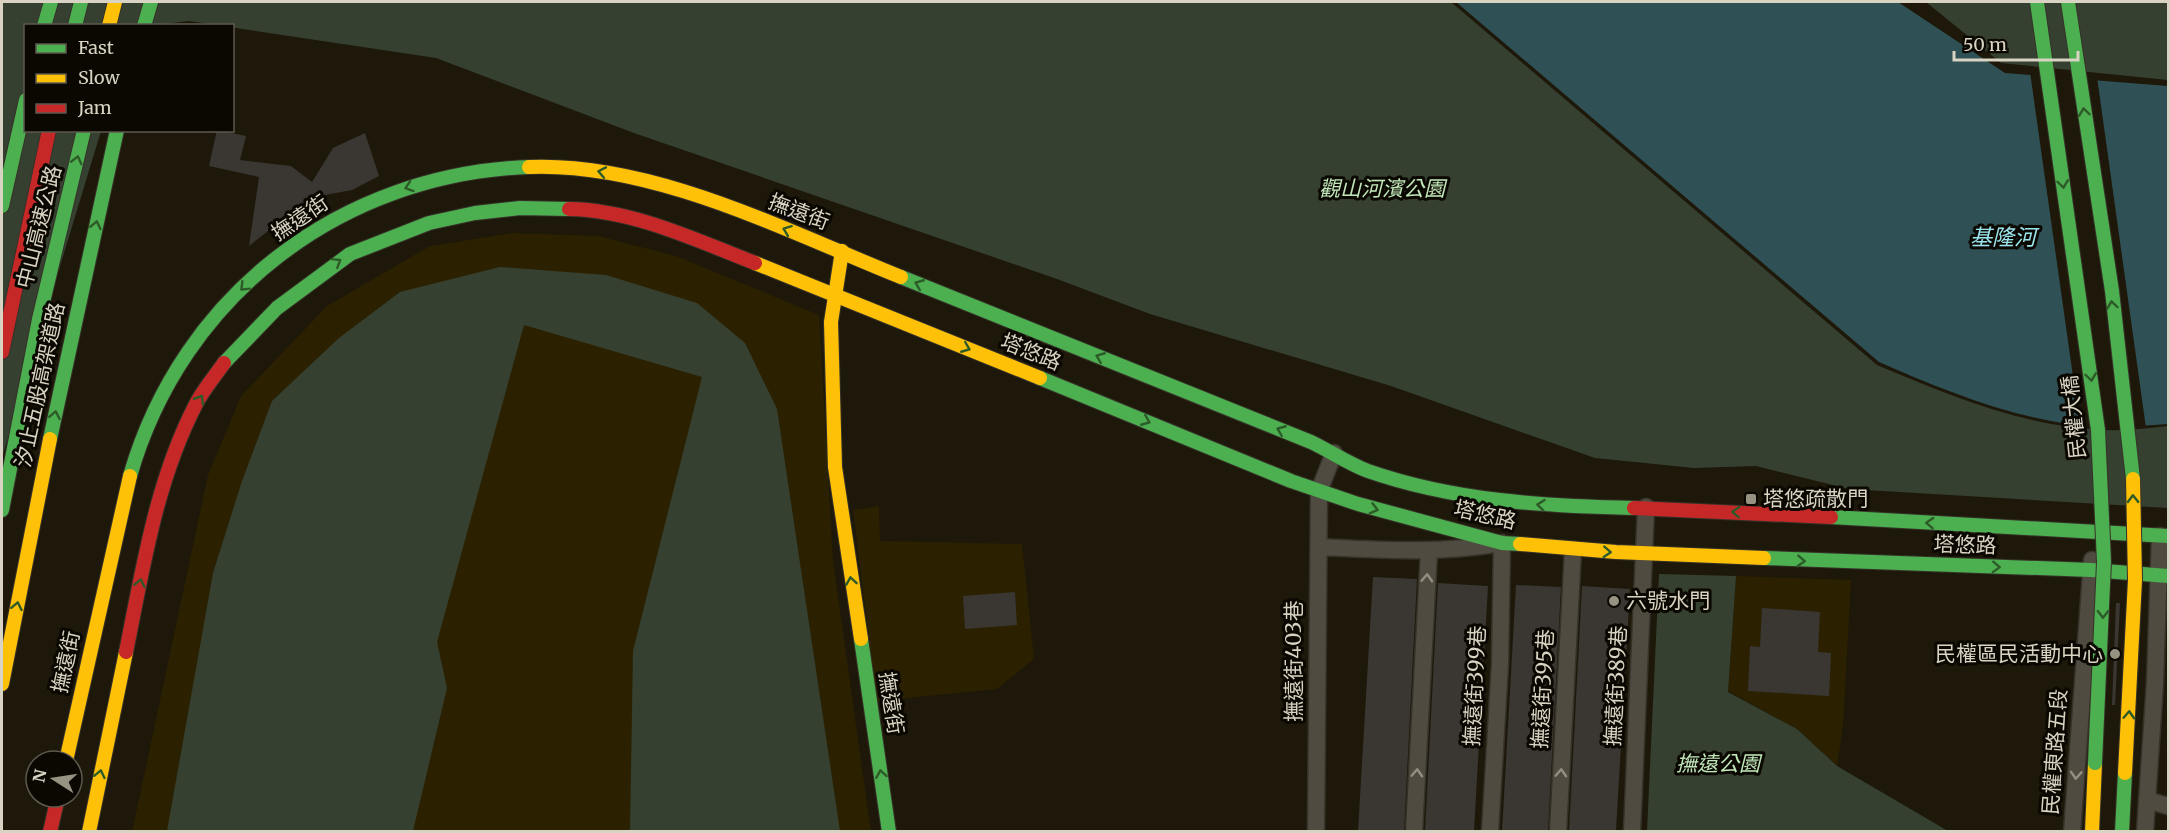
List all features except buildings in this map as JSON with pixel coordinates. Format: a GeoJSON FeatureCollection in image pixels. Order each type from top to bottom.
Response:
{"type":"FeatureCollection","features":[{"type":"Feature","properties":{"kind":"main road"},"geometry":{"type":"LineString","coordinates":[[35,24],[37,2]]}},
{"type":"Feature","properties":{"kind":"main road"},"geometry":{"type":"LineString","coordinates":[[45,24],[51,2]]}},
{"type":"Feature","properties":{"kind":"main road"},"geometry":{"type":"LineString","coordinates":[[76,24],[81,2]]}},
{"type":"Feature","properties":{"kind":"main road"},"geometry":{"type":"LineString","coordinates":[[110,24],[115,2]]}},
{"type":"Feature","properties":{"kind":"main road"},"geometry":{"type":"LineString","coordinates":[[145,24],[151,2]]}},
{"type":"Feature","properties":{"kind":"main road","name":"民權大橋"},"geometry":{"type":"LineString","coordinates":[[2037,2],[2099,441],[2104,573],[2092,831]]}},
{"type":"Feature","properties":{"kind":"main road"},"geometry":{"type":"LineString","coordinates":[[2068,2],[2117,336],[2132,466],[2133,633],[2122,831]]}},
{"type":"Feature","properties":{"kind":"main road"},"geometry":{"type":"LineString","coordinates":[[2,206],[24,109]]}},
{"type":"Feature","properties":{"kind":"main road","name":"中山高速公路"},"geometry":{"type":"LineString","coordinates":[[2,352],[49,132]]}},
{"type":"Feature","properties":{"kind":"main road","name":"中山高速公路"},"geometry":{"type":"LineString","coordinates":[[2,510],[39,319],[84,132]]}},
{"type":"Feature","properties":{"kind":"main road","name":"汐止五股高架道路"},"geometry":{"type":"LineString","coordinates":[[2,684],[67,354],[117,132]]}},
{"type":"Feature","properties":{"kind":"main road","name":"撫遠街"},"geometry":{"type":"LineString","coordinates":[[69,749],[123,499],[145,434],[183,360],[213,320],[248,283],[286,251],[348,211],[411,185],[505,168],[581,167],[658,183],[842,252],[831,322],[835,467],[890,831]]}},
{"type":"Feature","properties":{"kind":"main road"},"geometry":{"type":"LineString","coordinates":[[88,831],[152,524],[165,478],[183,431],[196,403],[232,352],[277,308],[328,268],[350,254],[429,223],[476,213],[520,208],[574,209],[625,218],[670,230],[834,294]]}},
{"type":"Feature","properties":{"kind":"main road","name":"塔悠路"},"geometry":{"type":"LineString","coordinates":[[842,252],[1311,442],[1366,470],[1437,492],[1546,506],[1646,507],[2164,536]]}},
{"type":"Feature","properties":{"kind":"main road","name":"塔悠路"},"geometry":{"type":"LineString","coordinates":[[834,294],[1319,491],[1358,504],[1502,543],[1644,554],[2091,570],[2163,576]]}},
{"type":"Feature","properties":{"kind":"main road"},"geometry":{"type":"LineString","coordinates":[[50,831],[55,809]]}},
{"type":"Feature","properties":{"kind":"street"},"geometry":{"type":"LineString","coordinates":[[1319,491],[1334,453]]}},
{"type":"Feature","properties":{"kind":"street","name":"撫遠街403巷"},"geometry":{"type":"LineString","coordinates":[[1316,831],[1319,491]]}},
{"type":"Feature","properties":{"kind":"street","name":"撫遠街389巷"},"geometry":{"type":"LineString","coordinates":[[1632,831],[1646,507]]}},
{"type":"Feature","properties":{"kind":"street","name":"民權東路五段"},"geometry":{"type":"LineString","coordinates":[[2072,831],[2094,532]]}},
{"type":"Feature","properties":{"kind":"street"},"geometry":{"type":"LineString","coordinates":[[2145,831],[2164,536]]}},
{"type":"Feature","properties":{"kind":"street"},"geometry":{"type":"LineString","coordinates":[[1319,547],[1429,551],[1463,550],[1502,543]]}},
{"type":"Feature","properties":{"kind":"street","name":"撫遠街399巷"},"geometry":{"type":"LineString","coordinates":[[1490,831],[1500,664],[1502,543]]}},
{"type":"Feature","properties":{"kind":"street","name":"撫遠街395巷"},"geometry":{"type":"LineString","coordinates":[[1558,831],[1573,550]]}},
{"type":"Feature","properties":{"kind":"street"},"geometry":{"type":"LineString","coordinates":[[1414,831],[1429,551]]}},
{"type":"Feature","properties":{"kind":"street"},"geometry":{"type":"LineString","coordinates":[[2146,800],[2169,806]]}},
{"type":"Feature","properties":{"kind":"shaded area"},"geometry":{"type":"Polygon","coordinates":[[[513,233],[598,236],[676,256],[819,315],[833,562],[871,831],[132,832],[208,475],[241,396],[327,306],[430,246],[513,233]]]}},
{"type":"Feature","properties":{"kind":"shaded area"},"geometry":{"type":"Polygon","coordinates":[[[879,506],[880,541],[1022,544],[1034,659],[997,689],[877,701],[853,510],[879,506]]]}},
{"type":"Feature","properties":{"kind":"shaded area"},"geometry":{"type":"Polygon","coordinates":[[[1736,576],[1851,580],[1843,726],[1837,766],[1797,729],[1728,691],[1736,576]]]}},
{"type":"Feature","properties":{"kind":"green space","name":"觀山河濱公園"},"geometry":{"type":"Polygon","coordinates":[[[2,2],[1451,2],[1877,365],[1988,408],[2046,423],[2105,430],[2168,426],[2168,508],[1849,489],[1756,466],[1694,468],[1595,458],[1391,386],[1150,314],[1057,279],[634,133],[436,58],[234,28],[234,24],[189,21],[164,24],[24,24],[24,132],[101,132],[2,458],[2,2]]]}},
{"type":"Feature","properties":{"kind":"green space"},"geometry":{"type":"Polygon","coordinates":[[[1926,2],[2168,2],[2168,80],[2001,63],[1926,2]]]}},
{"type":"Feature","properties":{"kind":"green space"},"geometry":{"type":"Polygon","coordinates":[[[500,267],[606,275],[697,303],[745,343],[777,409],[840,831],[630,831],[633,651],[702,377],[524,325],[437,642],[447,688],[413,831],[167,831],[213,573],[242,481],[272,401],[339,338],[400,292],[500,267]]]}},
{"type":"Feature","properties":{"kind":"green space","name":"撫遠公園"},"geometry":{"type":"Polygon","coordinates":[[[1659,574],[1736,576],[1728,692],[1797,729],[1837,766],[1948,831],[1647,831],[1659,574]]]}},
{"type":"Feature","properties":{"kind":"water","name":"基隆河"},"geometry":{"type":"Polygon","coordinates":[[[1456,2],[1898,2],[2005,73],[2168,86],[2168,424],[2109,427],[2050,421],[1962,396],[1879,362],[1456,2]]]}},
{"type":"Feature","properties":{"kind":"pier"},"geometry":{"type":"Polygon","coordinates":[[[2030,72],[2097,77],[2146,428],[2107,430],[2080,426],[2030,72]]]}},
{"type":"Feature","properties":{"kind":"traffic: fast"},"geometry":{"type":"LineString","coordinates":[[45,24],[51,2]]}},
{"type":"Feature","properties":{"kind":"traffic: fast"},"geometry":{"type":"LineString","coordinates":[[76,24],[81,2]]}},
{"type":"Feature","properties":{"kind":"traffic: fast"},"geometry":{"type":"LineString","coordinates":[[145,24],[151,2]]}},
{"type":"Feature","properties":{"kind":"traffic: fast"},"geometry":{"type":"LineString","coordinates":[[2037,2],[2098,430],[2104,562],[2095,763]]}},
{"type":"Feature","properties":{"kind":"traffic: fast"},"geometry":{"type":"LineString","coordinates":[[2068,2],[2112,291],[2133,479]]}},
{"type":"Feature","properties":{"kind":"traffic: fast"},"geometry":{"type":"LineString","coordinates":[[2,206],[24,109]]}},
{"type":"Feature","properties":{"kind":"traffic: fast"},"geometry":{"type":"LineString","coordinates":[[2,510],[39,319],[84,132]]}},
{"type":"Feature","properties":{"kind":"traffic: fast"},"geometry":{"type":"LineString","coordinates":[[50,439],[117,132]]}},
{"type":"Feature","properties":{"kind":"traffic: fast"},"geometry":{"type":"LineString","coordinates":[[130,476],[154,411],[188,352],[230,301],[278,256],[334,220],[395,193],[460,175],[529,167]]}},
{"type":"Feature","properties":{"kind":"traffic: fast"},"geometry":{"type":"LineString","coordinates":[[224,363],[277,308],[350,254],[429,223],[475,213],[520,208],[569,209]]}},
{"type":"Feature","properties":{"kind":"traffic: fast"},"geometry":{"type":"LineString","coordinates":[[901,277],[1311,442],[1368,471],[1433,489],[1500,500],[1567,506],[1634,508]]}},
{"type":"Feature","properties":{"kind":"traffic: fast"},"geometry":{"type":"LineString","coordinates":[[1040,378],[1291,481],[1358,504],[1502,543],[1520,544]]}},
{"type":"Feature","properties":{"kind":"traffic: fast"},"geometry":{"type":"LineString","coordinates":[[1831,517],[2168,536]]}},
{"type":"Feature","properties":{"kind":"traffic: fast"},"geometry":{"type":"LineString","coordinates":[[1764,558],[2091,570],[2168,576]]}},
{"type":"Feature","properties":{"kind":"traffic: fast"},"geometry":{"type":"LineString","coordinates":[[861,639],[889,832]]}},
{"type":"Feature","properties":{"kind":"traffic: fast"},"geometry":{"type":"LineString","coordinates":[[2122,832],[2125,773]]}},
{"type":"Feature","properties":{"kind":"traffic: slow"},"geometry":{"type":"LineString","coordinates":[[110,24],[115,2]]}},
{"type":"Feature","properties":{"kind":"traffic: slow"},"geometry":{"type":"LineString","coordinates":[[529,167],[576,168],[671,187],[766,221],[901,277]]}},
{"type":"Feature","properties":{"kind":"traffic: slow"},"geometry":{"type":"LineString","coordinates":[[842,251],[831,322],[835,467],[861,639]]}},
{"type":"Feature","properties":{"kind":"traffic: slow"},"geometry":{"type":"LineString","coordinates":[[755,263],[1040,378]]}},
{"type":"Feature","properties":{"kind":"traffic: slow"},"geometry":{"type":"LineString","coordinates":[[2,684],[50,439]]}},
{"type":"Feature","properties":{"kind":"traffic: slow"},"geometry":{"type":"LineString","coordinates":[[69,749],[130,476]]}},
{"type":"Feature","properties":{"kind":"traffic: slow"},"geometry":{"type":"LineString","coordinates":[[2125,773],[2135,580],[2133,479]]}},
{"type":"Feature","properties":{"kind":"traffic: slow"},"geometry":{"type":"LineString","coordinates":[[1520,544],[1616,552],[1764,558]]}},
{"type":"Feature","properties":{"kind":"traffic: slow"},"geometry":{"type":"LineString","coordinates":[[89,832],[126,652]]}},
{"type":"Feature","properties":{"kind":"traffic: slow"},"geometry":{"type":"LineString","coordinates":[[2092,832],[2095,763]]}},
{"type":"Feature","properties":{"kind":"traffic: jam"},"geometry":{"type":"LineString","coordinates":[[2,352],[49,132]]}},
{"type":"Feature","properties":{"kind":"traffic: jam"},"geometry":{"type":"LineString","coordinates":[[569,209],[640,220],[755,263]]}},
{"type":"Feature","properties":{"kind":"traffic: jam"},"geometry":{"type":"LineString","coordinates":[[126,652],[152,525],[171,463],[196,404],[224,363]]}},
{"type":"Feature","properties":{"kind":"traffic: jam"},"geometry":{"type":"LineString","coordinates":[[1634,508],[1831,517]]}},
{"type":"Feature","properties":{"kind":"traffic: jam"},"geometry":{"type":"LineString","coordinates":[[50,832],[55,809]]}},
{"type":"Feature","properties":{"kind":"place","name":"塔悠疏散門"},"geometry":{"type":"Point","coordinates":[1751,499]}},
{"type":"Feature","properties":{"kind":"place","name":"六號水門"},"geometry":{"type":"Point","coordinates":[1614,601]}},
{"type":"Feature","properties":{"kind":"place","name":"民權區民活動中心"},"geometry":{"type":"Point","coordinates":[2115,654]}}]}
